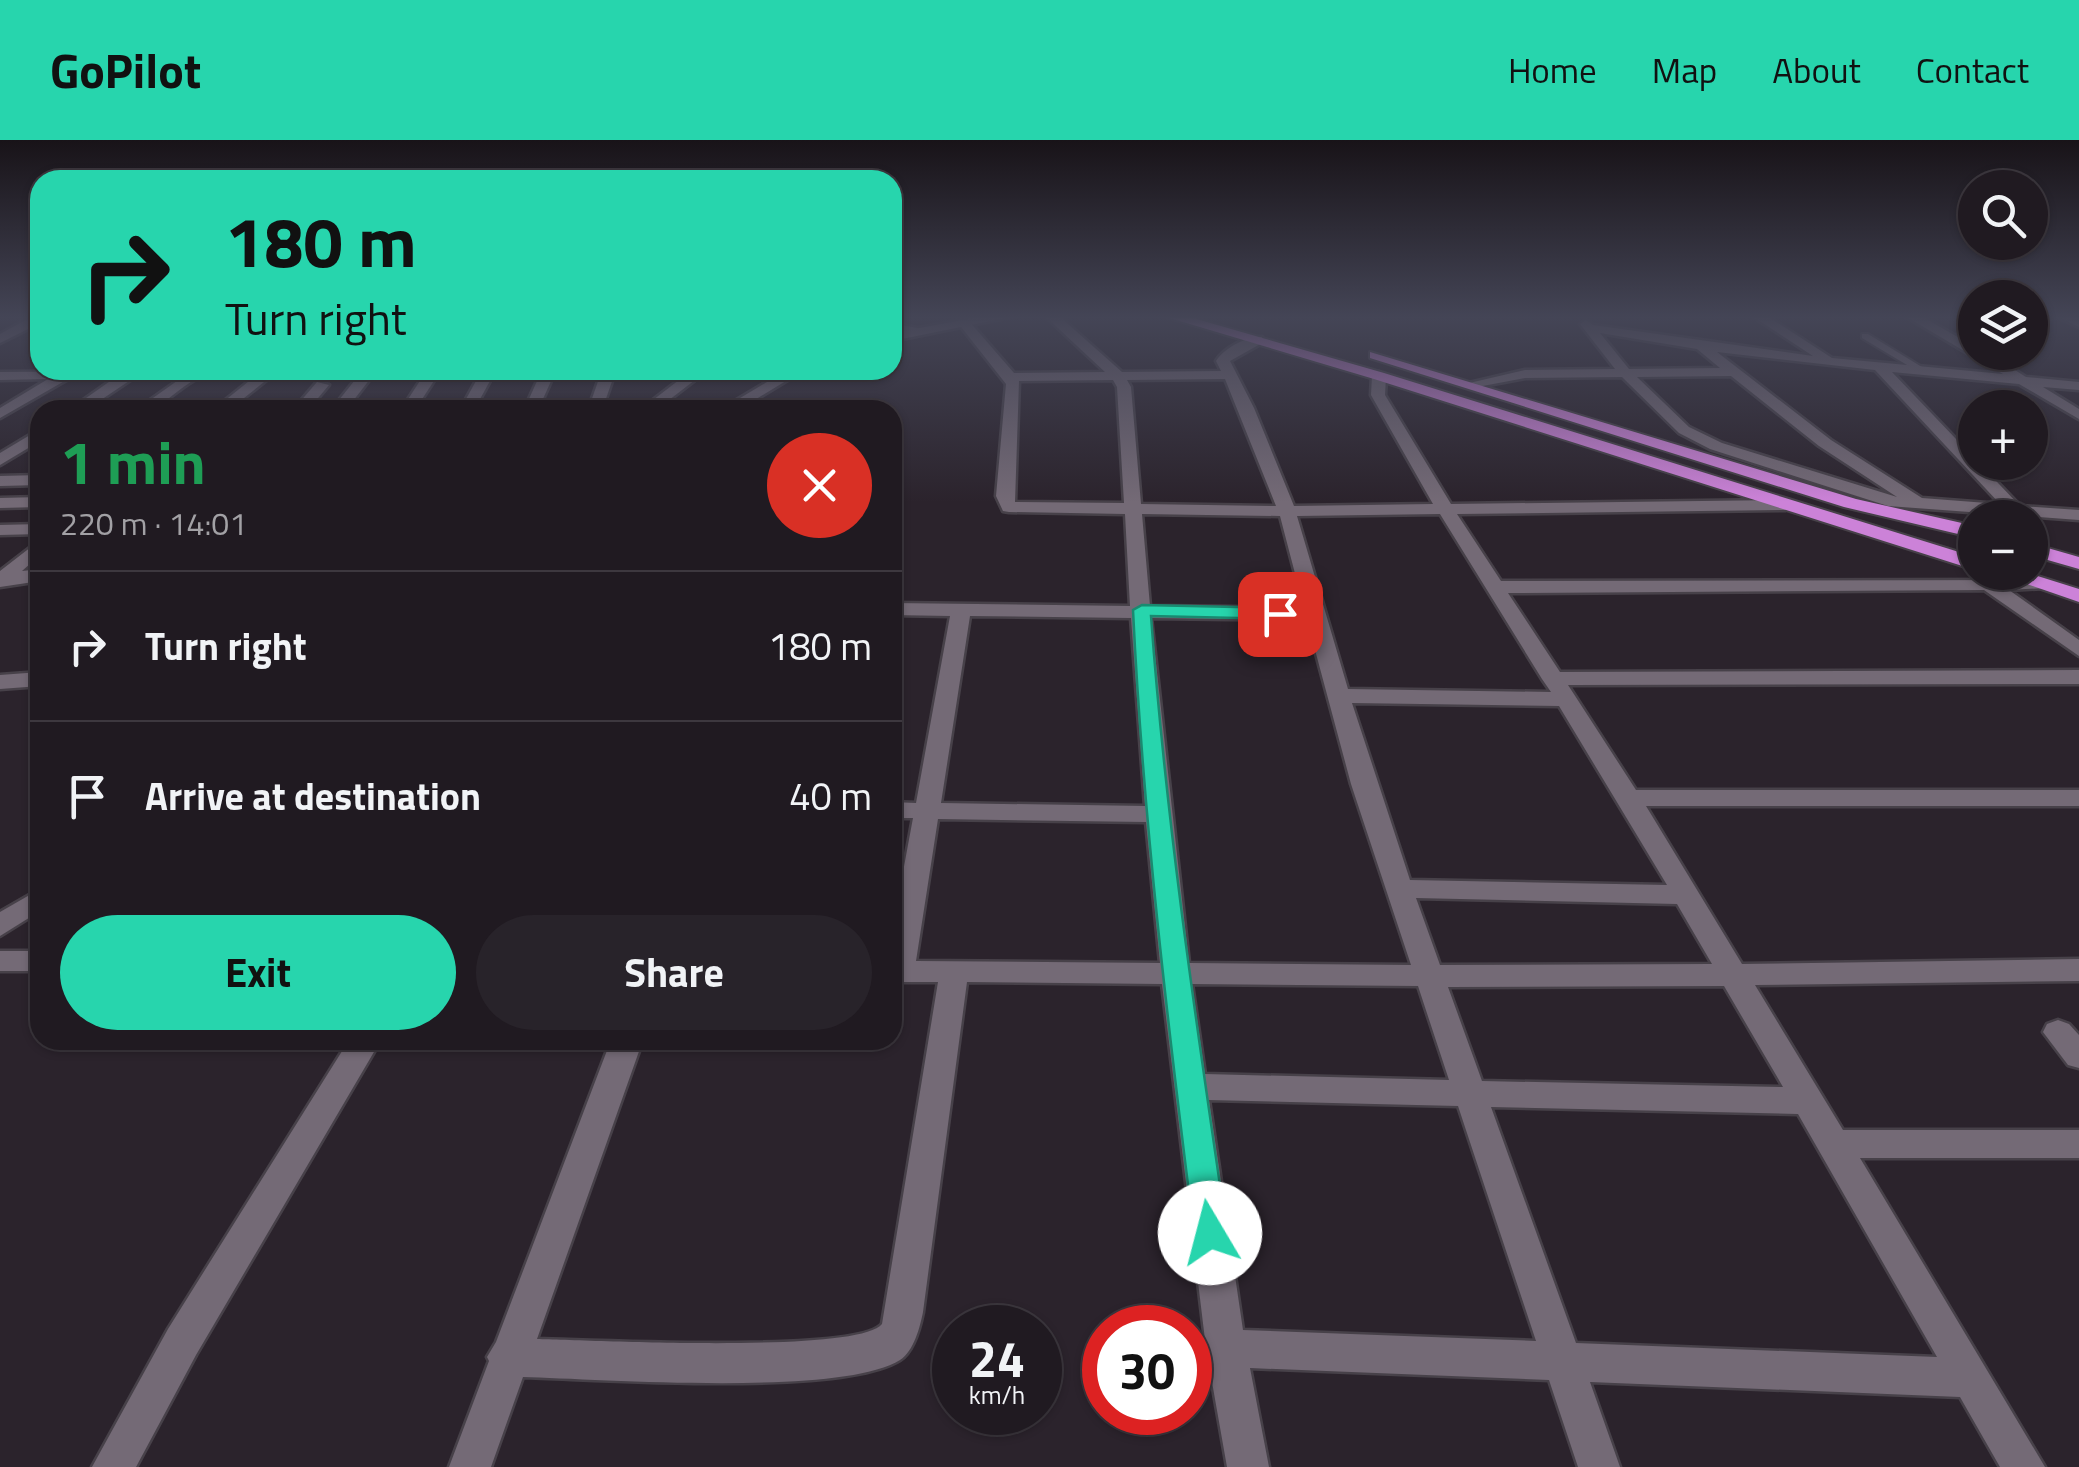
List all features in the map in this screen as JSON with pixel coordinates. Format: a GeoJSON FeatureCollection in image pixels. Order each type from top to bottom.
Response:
{"type":"FeatureCollection","features":[{"type":"Feature","properties":{"kind":"highway"},"geometry":{"type":"LineString","coordinates":[[1385,378],[1958,559]]}},
{"type":"Feature","properties":{"kind":"highway"},"geometry":{"type":"LineString","coordinates":[[1452,378],[1851,503],[1958,528]]}},
{"type":"Feature","properties":{"kind":"highway"},"geometry":{"type":"LineString","coordinates":[[1851,503],[1894,526],[1958,545]]}},
{"type":"Feature","properties":{"kind":"highway"},"geometry":{"type":"LineString","coordinates":[[2048,554],[2079,563]]}},
{"type":"Feature","properties":{"kind":"highway"},"geometry":{"type":"LineString","coordinates":[[2048,577],[2079,581]]}},
{"type":"Feature","properties":{"kind":"highway"},"geometry":{"type":"LineString","coordinates":[[2048,582],[2079,596]]}},
{"type":"Feature","properties":{"kind":"street"},"geometry":{"type":"LineString","coordinates":[[1011,378],[1004,502],[1022,510],[1785,505]]}},
{"type":"Feature","properties":{"kind":"street"},"geometry":{"type":"LineString","coordinates":[[1119,378],[1124,387],[1149,729],[1176,976],[1226,1348],[1248,1467]]}},
{"type":"Feature","properties":{"kind":"street"},"geometry":{"type":"LineString","coordinates":[[1232,378],[1287,511],[1336,696],[1469,1094],[1600,1467]]}},
{"type":"Feature","properties":{"kind":"street"},"geometry":{"type":"LineString","coordinates":[[1379,378],[1378,395],[1444,509],[1629,798],[2024,1467]]}},
{"type":"Feature","properties":{"kind":"street"},"geometry":{"type":"LineString","coordinates":[[1472,384],[1504,378]]}},
{"type":"Feature","properties":{"kind":"street"},"geometry":{"type":"LineString","coordinates":[[1630,378],[1684,430],[1698,438],[1894,502]]}},
{"type":"Feature","properties":{"kind":"street"},"geometry":{"type":"LineString","coordinates":[[1742,378],[1826,444],[1916,502]]}},
{"type":"Feature","properties":{"kind":"street"},"geometry":{"type":"LineString","coordinates":[[1889,378],[2005,500]]}},
{"type":"Feature","properties":{"kind":"street"},"geometry":{"type":"LineString","coordinates":[[1992,378],[2079,386]]}},
{"type":"Feature","properties":{"kind":"street"},"geometry":{"type":"LineString","coordinates":[[2021,378],[2079,416]]}},
{"type":"Feature","properties":{"kind":"street"},"geometry":{"type":"LineString","coordinates":[[0,414],[56,380]]}},
{"type":"Feature","properties":{"kind":"street"},"geometry":{"type":"LineString","coordinates":[[91,400],[121,380]]}},
{"type":"Feature","properties":{"kind":"street"},"geometry":{"type":"LineString","coordinates":[[158,400],[187,380]]}},
{"type":"Feature","properties":{"kind":"street"},"geometry":{"type":"LineString","coordinates":[[233,400],[259,380]]}},
{"type":"Feature","properties":{"kind":"street"},"geometry":{"type":"LineString","coordinates":[[346,400],[362,380]]}},
{"type":"Feature","properties":{"kind":"street"},"geometry":{"type":"LineString","coordinates":[[661,400],[688,380]]}},
{"type":"Feature","properties":{"kind":"street"},"geometry":{"type":"LineString","coordinates":[[744,400],[779,380]]}},
{"type":"Feature","properties":{"kind":"street"},"geometry":{"type":"LineString","coordinates":[[309,400],[322,385]]}},
{"type":"Feature","properties":{"kind":"street"},"geometry":{"type":"LineString","coordinates":[[0,460],[30,440]]}},
{"type":"Feature","properties":{"kind":"street"},"geometry":{"type":"LineString","coordinates":[[0,481],[30,480]]}},
{"type":"Feature","properties":{"kind":"street"},"geometry":{"type":"LineString","coordinates":[[0,503],[30,502]]}},
{"type":"Feature","properties":{"kind":"street"},"geometry":{"type":"LineString","coordinates":[[1851,503],[1958,505]]}},
{"type":"Feature","properties":{"kind":"street"},"geometry":{"type":"LineString","coordinates":[[2048,512],[2079,515]]}},
{"type":"Feature","properties":{"kind":"street"},"geometry":{"type":"LineString","coordinates":[[0,530],[30,529]]}},
{"type":"Feature","properties":{"kind":"street"},"geometry":{"type":"LineString","coordinates":[[2,579],[30,554]]}},
{"type":"Feature","properties":{"kind":"street"},"geometry":{"type":"LineString","coordinates":[[2,579],[30,576]]}},
{"type":"Feature","properties":{"kind":"street"},"geometry":{"type":"LineString","coordinates":[[1496,588],[1958,579]]}},
{"type":"Feature","properties":{"kind":"street"},"geometry":{"type":"LineString","coordinates":[[2009,590],[2079,650]]}},
{"type":"Feature","properties":{"kind":"street"},"geometry":{"type":"LineString","coordinates":[[902,609],[1315,614]]}},
{"type":"Feature","properties":{"kind":"street"},"geometry":{"type":"LineString","coordinates":[[902,943],[930,810],[961,609]]}},
{"type":"Feature","properties":{"kind":"street"},"geometry":{"type":"LineString","coordinates":[[1336,696],[2079,678]]}},
{"type":"Feature","properties":{"kind":"street"},"geometry":{"type":"LineString","coordinates":[[0,682],[30,680]]}},
{"type":"Feature","properties":{"kind":"street"},"geometry":{"type":"LineString","coordinates":[[1629,798],[2079,798]]}},
{"type":"Feature","properties":{"kind":"street"},"geometry":{"type":"LineString","coordinates":[[902,810],[1160,814]]}},
{"type":"Feature","properties":{"kind":"street"},"geometry":{"type":"LineString","coordinates":[[1400,889],[1684,895]]}},
{"type":"Feature","properties":{"kind":"street"},"geometry":{"type":"LineString","coordinates":[[0,926],[30,905]]}},
{"type":"Feature","properties":{"kind":"street"},"geometry":{"type":"LineString","coordinates":[[0,962],[30,961]]}},
{"type":"Feature","properties":{"kind":"street"},"geometry":{"type":"LineString","coordinates":[[902,971],[1431,976],[2079,970]]}},
{"type":"Feature","properties":{"kind":"street"},"geometry":{"type":"LineString","coordinates":[[508,1357],[799,1361],[859,1358],[887,1348],[900,1330],[954,973]]}},
{"type":"Feature","properties":{"kind":"street"},"geometry":{"type":"LineString","coordinates":[[113,1467],[182,1342],[359,1050]]}},
{"type":"Feature","properties":{"kind":"street"},"geometry":{"type":"LineString","coordinates":[[470,1467],[623,1050]]}},
{"type":"Feature","properties":{"kind":"street"},"geometry":{"type":"LineString","coordinates":[[1192,1087],[1808,1100]]}},
{"type":"Feature","properties":{"kind":"street"},"geometry":{"type":"LineString","coordinates":[[1830,1144],[2079,1144]]}},
{"type":"Feature","properties":{"kind":"street"},"geometry":{"type":"LineString","coordinates":[[1226,1348],[1969,1378]]}},
{"type":"Feature","properties":{"kind":"route"},"geometry":{"type":"LineString","coordinates":[[1210,1233],[1149,729],[1142,610],[1280,614]]}}]}
